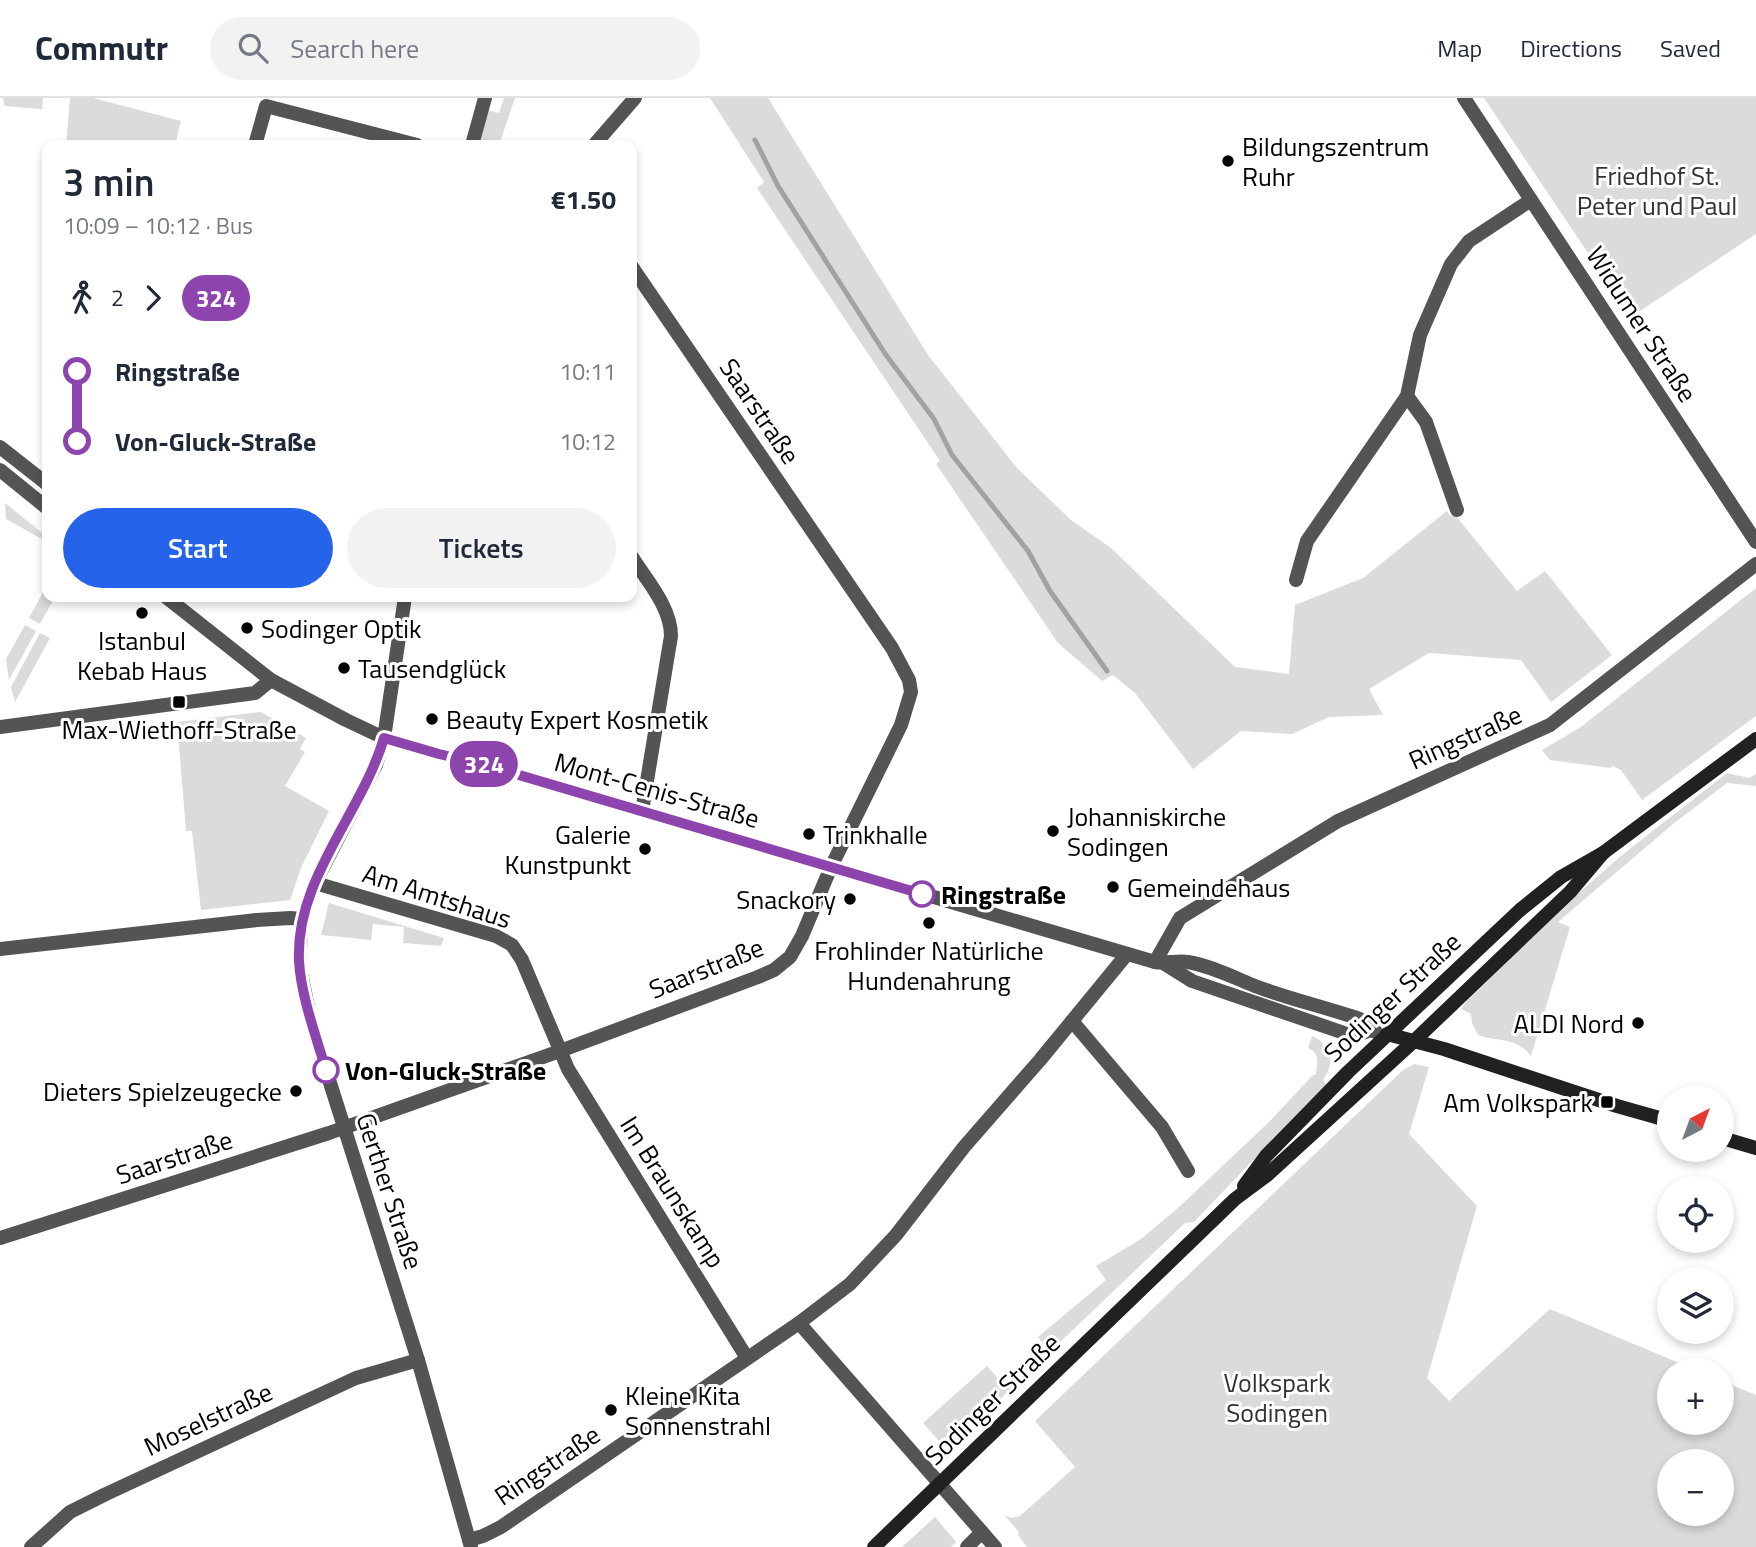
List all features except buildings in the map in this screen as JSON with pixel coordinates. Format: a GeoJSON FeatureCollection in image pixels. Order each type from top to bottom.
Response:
{"type":"FeatureCollection","features":[{"type":"Feature","properties":{"kind":"main road","name":"Sodinger Straße"},"geometry":{"type":"LineString","coordinates":[[1235,1199],[1266,1156],[1387,1034],[1520,910],[1561,877],[1603,853],[1756,738]]}},
{"type":"Feature","properties":{"kind":"main road","name":"Sodinger Straße"},"geometry":{"type":"LineString","coordinates":[[874,1547],[1235,1199],[1266,1175],[1415,1040],[1570,892],[1603,853]]}},
{"type":"Feature","properties":{"kind":"main road","name":"Mont-Cenis-Straße"},"geometry":{"type":"LineString","coordinates":[[1387,1034],[1415,1040],[1657,1117]]}},
{"type":"Feature","properties":{"kind":"main road"},"geometry":{"type":"LineString","coordinates":[[1734,1141],[1756,1147]]}},
{"type":"Feature","properties":{"kind":"street"},"geometry":{"type":"LineString","coordinates":[[473,140],[485,98]]}},
{"type":"Feature","properties":{"kind":"street"},"geometry":{"type":"LineString","coordinates":[[598,140],[635,98]]}},
{"type":"Feature","properties":{"kind":"street","name":"Widumer Straße"},"geometry":{"type":"LineString","coordinates":[[1464,98],[1756,542]]}},
{"type":"Feature","properties":{"kind":"street"},"geometry":{"type":"LineString","coordinates":[[256,140],[266,106],[398,140]]}},
{"type":"Feature","properties":{"kind":"street"},"geometry":{"type":"LineString","coordinates":[[1296,580],[1307,541],[1407,396],[1420,335],[1459,251],[1469,241],[1531,200]]}},
{"type":"Feature","properties":{"kind":"street","name":"Saarstraße"},"geometry":{"type":"LineString","coordinates":[[0,1238],[343,1128],[560,1051],[774,970],[790,957],[901,725],[911,692],[909,680],[885,638],[637,274]]}},
{"type":"Feature","properties":{"kind":"street"},"geometry":{"type":"LineString","coordinates":[[1407,396],[1426,422],[1457,510]]}},
{"type":"Feature","properties":{"kind":"street"},"geometry":{"type":"LineString","coordinates":[[0,447],[42,480]]}},
{"type":"Feature","properties":{"kind":"street"},"geometry":{"type":"LineString","coordinates":[[0,470],[42,504]]}},
{"type":"Feature","properties":{"kind":"street","name":"Ringstraße"},"geometry":{"type":"LineString","coordinates":[[1160,963],[1180,918],[1338,821],[1550,725],[1756,564]]}},
{"type":"Feature","properties":{"kind":"street"},"geometry":{"type":"LineString","coordinates":[[637,565],[671,624],[642,811]]}},
{"type":"Feature","properties":{"kind":"street","name":"Mont-Cenis-Straße"},"geometry":{"type":"LineString","coordinates":[[172,602],[271,680],[384,738],[482,764],[1127,954],[1160,963],[1184,961],[1225,973],[1256,986],[1360,1019],[1371,1030],[1387,1034]]}},
{"type":"Feature","properties":{"kind":"street","name":"Gerther Straße"},"geometry":{"type":"LineString","coordinates":[[404,602],[384,738],[376,765],[315,883],[302,919],[299,964],[312,1026],[418,1360],[470,1544]]}},
{"type":"Feature","properties":{"kind":"street"},"geometry":{"type":"LineString","coordinates":[[0,727],[255,693],[271,680]]}},
{"type":"Feature","properties":{"kind":"street","name":"Am Amtshaus"},"geometry":{"type":"LineString","coordinates":[[315,883],[506,941],[522,960],[560,1051]]}},
{"type":"Feature","properties":{"kind":"street"},"geometry":{"type":"LineString","coordinates":[[0,949],[257,920],[302,919]]}},
{"type":"Feature","properties":{"kind":"street","name":"Ringstraße"},"geometry":{"type":"LineString","coordinates":[[470,1544],[501,1527],[850,1284],[896,1235],[964,1147],[1127,954]]}},
{"type":"Feature","properties":{"kind":"street"},"geometry":{"type":"LineString","coordinates":[[1072,1021],[1162,1127],[1188,1171]]}},
{"type":"Feature","properties":{"kind":"street","name":"Im Braunskamp"},"geometry":{"type":"LineString","coordinates":[[560,1051],[568,1069],[747,1358]]}},
{"type":"Feature","properties":{"kind":"street"},"geometry":{"type":"LineString","coordinates":[[799,1322],[995,1547]]}},
{"type":"Feature","properties":{"kind":"street","name":"Moselstraße"},"geometry":{"type":"LineString","coordinates":[[31,1547],[70,1512],[106,1494],[356,1378],[418,1360]]}},
{"type":"Feature","properties":{"kind":"street"},"geometry":{"type":"LineString","coordinates":[[967,1547],[982,1532]]}},
{"type":"Feature","properties":{"kind":"green space"},"geometry":{"type":"Polygon","coordinates":[[[3,98],[43,98],[42,109],[5,106],[3,98]]]}},
{"type":"Feature","properties":{"kind":"green space"},"geometry":{"type":"Polygon","coordinates":[[[70,98],[93,98],[181,121],[176,140],[66,140],[70,98]]]}},
{"type":"Feature","properties":{"kind":"green space"},"geometry":{"type":"Polygon","coordinates":[[[504,98],[515,98],[501,140],[479,140],[487,110],[499,113],[504,98]]]}},
{"type":"Feature","properties":{"kind":"green space"},"geometry":{"type":"Polygon","coordinates":[[[710,98],[768,98],[928,355],[1017,468],[1071,520],[1111,548],[1235,667],[1289,674],[1295,605],[1363,578],[1447,511],[1450,516],[1455,515],[1517,591],[1545,571],[1612,655],[1551,702],[1521,660],[1429,653],[1369,689],[1383,715],[1329,717],[1292,734],[1241,731],[1193,769],[1135,693],[1113,675],[1102,681],[1058,643],[936,464],[940,461],[757,188],[764,182],[710,98]]]}},
{"type":"Feature","properties":{"kind":"green space","name":"Friedhof St. Peter und Paul"},"geometry":{"type":"Polygon","coordinates":[[[1484,98],[1756,98],[1756,234],[1631,317],[1484,98]]]}},
{"type":"Feature","properties":{"kind":"green space"},"geometry":{"type":"Polygon","coordinates":[[[5,503],[42,533],[42,539],[6,519],[5,503]]]}},
{"type":"Feature","properties":{"kind":"green space"},"geometry":{"type":"Polygon","coordinates":[[[1756,588],[1756,716],[1642,800],[1621,770],[1613,766],[1610,768],[1550,760],[1542,750],[1581,727],[1756,588]]]}},
{"type":"Feature","properties":{"kind":"green space"},"geometry":{"type":"Polygon","coordinates":[[[42,594],[42,602],[52,602],[40,624],[29,618],[42,594]]]}},
{"type":"Feature","properties":{"kind":"green space"},"geometry":{"type":"Polygon","coordinates":[[[25,625],[36,631],[9,680],[6,659],[25,625]]]}},
{"type":"Feature","properties":{"kind":"green space"},"geometry":{"type":"Polygon","coordinates":[[[40,633],[50,638],[15,702],[11,687],[40,633]]]}},
{"type":"Feature","properties":{"kind":"green space"},"geometry":{"type":"Polygon","coordinates":[[[261,712],[306,738],[300,749],[305,752],[285,786],[329,811],[301,868],[290,900],[201,910],[192,831],[186,831],[177,722],[261,712]]]}},
{"type":"Feature","properties":{"kind":"green space"},"geometry":{"type":"Polygon","coordinates":[[[1727,773],[1749,778],[1756,774],[1756,786],[1727,783],[1673,824],[1558,922],[1570,927],[1531,1056],[1513,1043],[1478,1035],[1471,1014],[1461,1009],[1466,1002],[1566,904],[1622,855],[1727,773]]]}},
{"type":"Feature","properties":{"kind":"green space"},"geometry":{"type":"Polygon","coordinates":[[[329,903],[444,938],[441,946],[403,943],[404,927],[373,924],[371,940],[321,935],[329,903]]]}},
{"type":"Feature","properties":{"kind":"green space"},"geometry":{"type":"Polygon","coordinates":[[[1312,1036],[1324,1044],[1330,1055],[1329,1067],[1323,1080],[1326,1084],[1194,1222],[1185,1223],[955,1442],[949,1445],[939,1441],[923,1423],[987,1366],[1004,1385],[1046,1347],[1038,1337],[1106,1280],[1096,1266],[1141,1239],[1178,1208],[1316,1074],[1317,1056],[1308,1048],[1312,1036]]]}},
{"type":"Feature","properties":{"kind":"green space","name":"Volkspark Sodingen"},"geometry":{"type":"Polygon","coordinates":[[[1414,1064],[1429,1067],[1409,1134],[1477,1206],[1427,1378],[1449,1401],[1550,1309],[1667,1358],[1657,1358],[1657,1435],[1734,1435],[1734,1386],[1756,1395],[1756,1547],[1027,1547],[1018,1535],[1019,1532],[1004,1515],[1012,1518],[1020,1516],[1075,1467],[1035,1421],[1403,1070],[1414,1064]]]}},
{"type":"Feature","properties":{"kind":"green space"},"geometry":{"type":"Polygon","coordinates":[[[935,1517],[956,1542],[951,1547],[902,1547],[935,1517]]]}},
{"type":"Feature","properties":{"kind":"waterway"},"geometry":{"type":"LineString","coordinates":[[755,140],[778,186],[886,355],[934,419],[952,455],[1028,551],[1050,591],[1107,671]]}},
{"type":"Feature","properties":{"kind":"bus line","name":"324"},"geometry":{"type":"LineString","coordinates":[[326,1070],[312,1026],[299,964],[302,919],[315,883],[376,765],[384,738],[482,764],[922,894]]}},
{"type":"Feature","properties":{"kind":"place","name":"Bildungszentrum Ruhr"},"geometry":{"type":"Point","coordinates":[1228,161]}},
{"type":"Feature","properties":{"kind":"place","name":"Istanbul Kebab Haus"},"geometry":{"type":"Point","coordinates":[142,613]}},
{"type":"Feature","properties":{"kind":"place","name":"Sodinger Optik"},"geometry":{"type":"Point","coordinates":[247,628]}},
{"type":"Feature","properties":{"kind":"place","name":"Tausendglück"},"geometry":{"type":"Point","coordinates":[344,668]}},
{"type":"Feature","properties":{"kind":"place","name":"Max-Wiethoff-Straße"},"geometry":{"type":"Point","coordinates":[179,702]}},
{"type":"Feature","properties":{"kind":"place","name":"Beauty Expert Kosmetik"},"geometry":{"type":"Point","coordinates":[432,719]}},
{"type":"Feature","properties":{"kind":"place","name":"Johanniskirche Sodingen"},"geometry":{"type":"Point","coordinates":[1053,831]}},
{"type":"Feature","properties":{"kind":"place","name":"Trinkhalle"},"geometry":{"type":"Point","coordinates":[809,834]}},
{"type":"Feature","properties":{"kind":"place","name":"Galerie Kunstpunkt"},"geometry":{"type":"Point","coordinates":[645,849]}},
{"type":"Feature","properties":{"kind":"place","name":"Gemeindehaus"},"geometry":{"type":"Point","coordinates":[1113,887]}},
{"type":"Feature","properties":{"kind":"place","name":"Ringstraße"},"geometry":{"type":"Point","coordinates":[922,894]}},
{"type":"Feature","properties":{"kind":"place","name":"Snackory"},"geometry":{"type":"Point","coordinates":[850,899]}},
{"type":"Feature","properties":{"kind":"place","name":"Frohlinder Natürliche Hundenahrung"},"geometry":{"type":"Point","coordinates":[929,923]}},
{"type":"Feature","properties":{"kind":"place","name":"ALDI Nord"},"geometry":{"type":"Point","coordinates":[1638,1023]}},
{"type":"Feature","properties":{"kind":"place","name":"Von-Gluck-Straße"},"geometry":{"type":"Point","coordinates":[326,1070]}},
{"type":"Feature","properties":{"kind":"place","name":"Dieters Spielzeugecke"},"geometry":{"type":"Point","coordinates":[296,1091]}},
{"type":"Feature","properties":{"kind":"place","name":"Am Volkspark"},"geometry":{"type":"Point","coordinates":[1607,1102]}},
{"type":"Feature","properties":{"kind":"place","name":"Kleine Kita Sonnenstrahl"},"geometry":{"type":"Point","coordinates":[611,1410]}}]}
